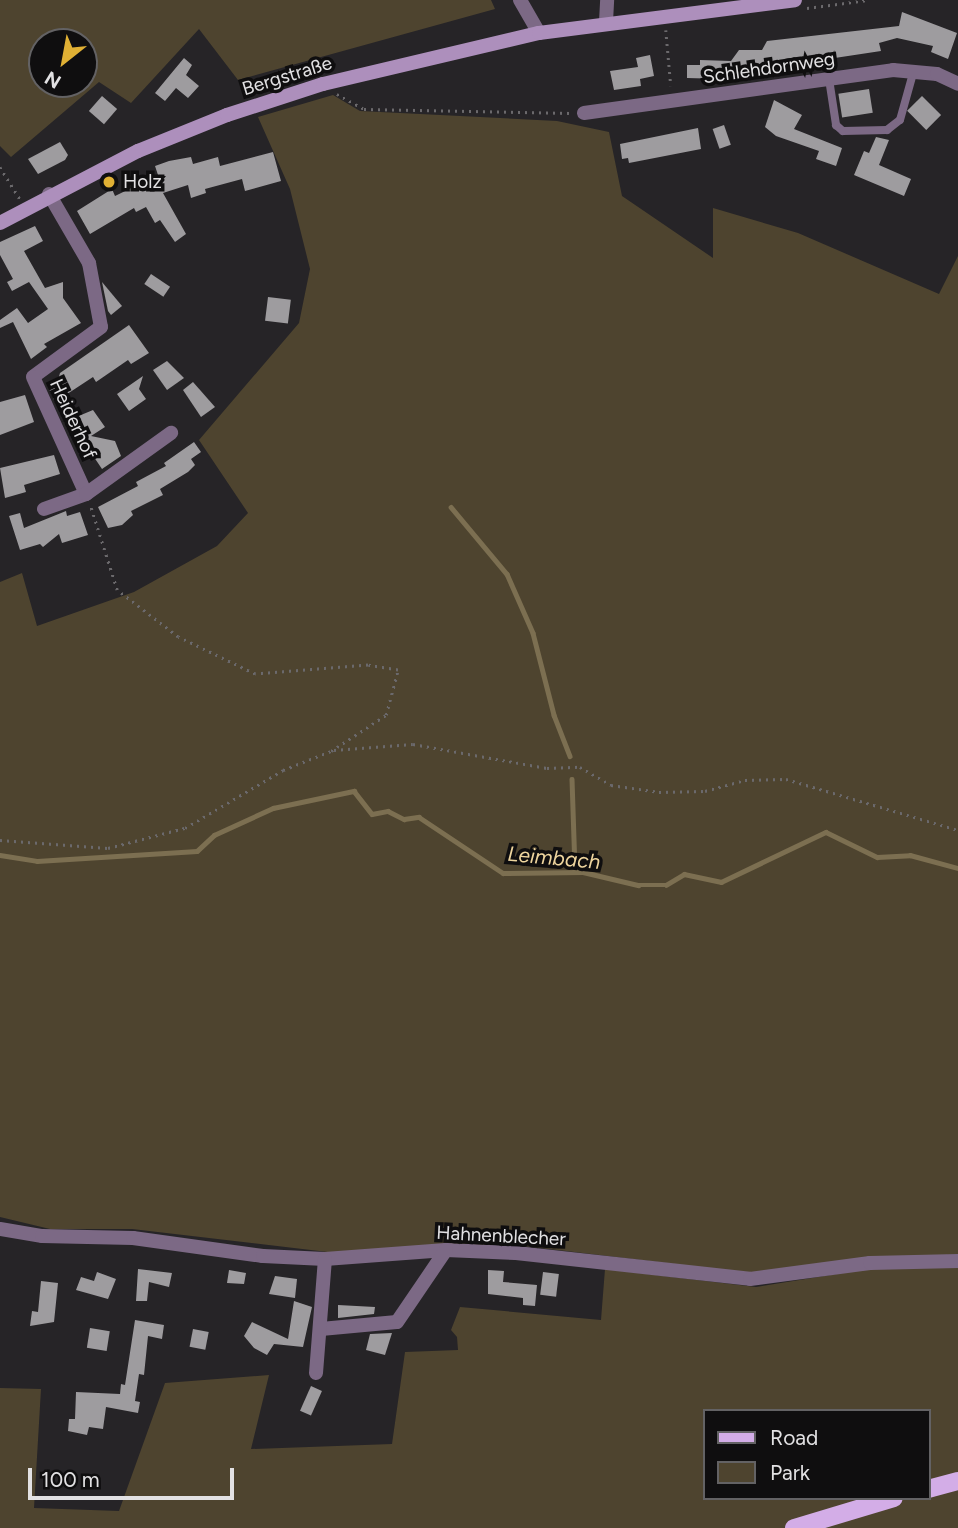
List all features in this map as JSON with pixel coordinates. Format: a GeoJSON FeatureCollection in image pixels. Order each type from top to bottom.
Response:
{"type":"FeatureCollection","features":[{"type":"Feature","properties":{"kind":"main road"},"geometry":{"type":"LineString","coordinates":[[930,1488],[958,1481]]}},
{"type":"Feature","properties":{"kind":"main road"},"geometry":{"type":"LineString","coordinates":[[794,1528],[887,1500]]}},
{"type":"Feature","properties":{"kind":"street"},"geometry":{"type":"LineString","coordinates":[[520,0],[539,33]]}},
{"type":"Feature","properties":{"kind":"street"},"geometry":{"type":"LineString","coordinates":[[606,22],[607,0]]}},
{"type":"Feature","properties":{"kind":"street","name":"Bergstraße"},"geometry":{"type":"LineString","coordinates":[[0,223],[49,194],[227,115],[539,33],[606,22],[798,4]]}},
{"type":"Feature","properties":{"kind":"street","name":"Schlehdornweg"},"geometry":{"type":"LineString","coordinates":[[584,113],[914,70],[958,83]]}},
{"type":"Feature","properties":{"kind":"street","name":"Heiderhof"},"geometry":{"type":"LineString","coordinates":[[49,194],[89,263],[101,327],[33,377],[86,494]]}},
{"type":"Feature","properties":{"kind":"street","name":"Heiderhof"},"geometry":{"type":"LineString","coordinates":[[44,509],[86,494],[171,433]]}},
{"type":"Feature","properties":{"kind":"street","name":"Hahnenblecher"},"geometry":{"type":"LineString","coordinates":[[0,1229],[42,1236],[133,1238],[263,1256],[326,1259],[446,1250],[516,1253],[750,1279],[870,1263],[958,1261]]}},
{"type":"Feature","properties":{"kind":"street"},"geometry":{"type":"LineString","coordinates":[[321,1329],[397,1322],[446,1250]]}},
{"type":"Feature","properties":{"kind":"street"},"geometry":{"type":"LineString","coordinates":[[316,1373],[326,1259]]}},
{"type":"Feature","properties":{"kind":"lane"},"geometry":{"type":"LineString","coordinates":[[829,79],[836,125],[844,131],[887,130],[900,120],[914,70]]}},
{"type":"Feature","properties":{"kind":"path"},"geometry":{"type":"LineString","coordinates":[[798,4],[869,0]]}},
{"type":"Feature","properties":{"kind":"path"},"geometry":{"type":"LineString","coordinates":[[666,34],[672,77],[668,103]]}},
{"type":"Feature","properties":{"kind":"path"},"geometry":{"type":"LineString","coordinates":[[329,88],[347,88]]}},
{"type":"Feature","properties":{"kind":"path"},"geometry":{"type":"LineString","coordinates":[[329,88],[364,109],[480,108],[534,114],[584,113]]}},
{"type":"Feature","properties":{"kind":"path"},"geometry":{"type":"LineString","coordinates":[[0,167],[25,208]]}},
{"type":"Feature","properties":{"kind":"path"},"geometry":{"type":"LineString","coordinates":[[0,840],[108,848],[185,828],[283,770],[331,751],[386,715],[398,670],[368,665],[255,674],[178,638],[117,590],[86,494]]}},
{"type":"Feature","properties":{"kind":"path"},"geometry":{"type":"LineString","coordinates":[[331,751],[413,744],[547,768],[580,767],[611,785],[659,792],[705,791],[746,780],[786,779],[958,830]]}},
{"type":"Feature","properties":{"kind":"green space"},"geometry":{"type":"Polygon","coordinates":[[[0,0],[491,0],[495,9],[238,80],[199,29],[131,103],[98,83],[98,28],[28,28],[28,98],[80,98],[11,157],[0,146],[0,0]]]}},
{"type":"Feature","properties":{"kind":"green space"},"geometry":{"type":"Polygon","coordinates":[[[333,95],[360,111],[557,121],[609,132],[622,196],[713,258],[713,208],[798,233],[939,294],[958,256],[958,1254],[749,1273],[507,1244],[336,1253],[132,1229],[50,1229],[0,1217],[0,582],[22,573],[37,626],[134,592],[217,546],[248,513],[199,440],[299,323],[310,269],[290,189],[258,117],[333,95]]]}},
{"type":"Feature","properties":{"kind":"green space"},"geometry":{"type":"Polygon","coordinates":[[[874,1268],[958,1268],[958,1528],[0,1528],[0,1388],[41,1389],[34,1508],[119,1511],[165,1383],[269,1375],[251,1449],[392,1444],[405,1352],[458,1350],[457,1337],[451,1330],[460,1307],[601,1320],[605,1269],[756,1287],[874,1268]]]}},
{"type":"Feature","properties":{"kind":"building"},"geometry":{"type":"Polygon","coordinates":[[[902,12],[957,33],[948,59],[931,52],[933,46],[897,38],[879,43],[881,51],[723,75],[723,79],[687,78],[687,65],[700,65],[700,60],[731,61],[739,50],[762,50],[767,41],[899,26],[902,12]]]}},
{"type":"Feature","properties":{"kind":"building"},"geometry":{"type":"Polygon","coordinates":[[[650,55],[654,76],[640,79],[641,86],[614,90],[610,71],[638,67],[636,58],[650,55]]]}},
{"type":"Feature","properties":{"kind":"building"},"geometry":{"type":"Polygon","coordinates":[[[184,58],[192,65],[186,75],[199,86],[188,98],[176,88],[165,101],[155,93],[184,58]]]}},
{"type":"Feature","properties":{"kind":"building"},"geometry":{"type":"Polygon","coordinates":[[[869,89],[873,113],[842,118],[838,94],[869,89]]]}},
{"type":"Feature","properties":{"kind":"building"},"geometry":{"type":"Polygon","coordinates":[[[102,96],[117,109],[104,124],[89,111],[102,96]]]}},
{"type":"Feature","properties":{"kind":"building"},"geometry":{"type":"Polygon","coordinates":[[[922,96],[941,115],[926,130],[907,111],[922,96]]]}},
{"type":"Feature","properties":{"kind":"building"},"geometry":{"type":"Polygon","coordinates":[[[774,100],[802,115],[794,129],[842,148],[836,166],[816,159],[819,151],[776,136],[765,127],[774,100]]]}},
{"type":"Feature","properties":{"kind":"building"},"geometry":{"type":"Polygon","coordinates":[[[724,125],[731,145],[719,149],[713,129],[724,125]]]}},
{"type":"Feature","properties":{"kind":"building"},"geometry":{"type":"Polygon","coordinates":[[[698,128],[701,149],[629,163],[628,158],[622,159],[620,144],[698,128]]]}},
{"type":"Feature","properties":{"kind":"building"},"geometry":{"type":"Polygon","coordinates":[[[876,137],[889,140],[879,165],[911,179],[904,196],[854,175],[864,151],[869,153],[876,137]]]}},
{"type":"Feature","properties":{"kind":"building"},"geometry":{"type":"Polygon","coordinates":[[[60,142],[68,155],[65,160],[38,174],[28,159],[60,142]]]}},
{"type":"Feature","properties":{"kind":"building"},"geometry":{"type":"Polygon","coordinates":[[[273,152],[281,181],[245,191],[242,179],[205,189],[206,193],[191,198],[188,185],[163,193],[186,234],[175,242],[160,220],[155,223],[146,207],[136,212],[134,208],[90,234],[77,211],[112,189],[115,196],[158,175],[155,166],[169,161],[191,157],[193,164],[218,157],[220,166],[273,152]]]}},
{"type":"Feature","properties":{"kind":"building"},"geometry":{"type":"Polygon","coordinates":[[[35,226],[43,241],[24,251],[45,288],[63,282],[63,298],[81,323],[44,344],[47,347],[31,359],[13,322],[0,328],[0,320],[17,308],[28,323],[48,309],[29,282],[12,291],[7,282],[13,279],[0,255],[0,242],[35,226]]]}},
{"type":"Feature","properties":{"kind":"building"},"geometry":{"type":"Polygon","coordinates":[[[151,274],[170,287],[163,297],[144,284],[151,274]]]}},
{"type":"Feature","properties":{"kind":"building"},"geometry":{"type":"Polygon","coordinates":[[[102,282],[122,306],[111,315],[108,311],[102,282]]]}},
{"type":"Feature","properties":{"kind":"building"},"geometry":{"type":"Polygon","coordinates":[[[268,297],[291,300],[288,324],[265,321],[268,297]]]}},
{"type":"Feature","properties":{"kind":"building"},"geometry":{"type":"Polygon","coordinates":[[[129,325],[149,353],[131,364],[128,360],[96,382],[93,377],[55,402],[49,389],[57,383],[60,373],[129,325]]]}},
{"type":"Feature","properties":{"kind":"building"},"geometry":{"type":"Polygon","coordinates":[[[167,361],[184,378],[167,390],[153,370],[167,361]]]}},
{"type":"Feature","properties":{"kind":"building"},"geometry":{"type":"Polygon","coordinates":[[[143,376],[139,389],[146,399],[129,411],[117,394],[143,376]]]}},
{"type":"Feature","properties":{"kind":"building"},"geometry":{"type":"Polygon","coordinates":[[[193,382],[215,407],[201,417],[183,390],[193,382]]]}},
{"type":"Feature","properties":{"kind":"building"},"geometry":{"type":"Polygon","coordinates":[[[25,395],[34,422],[0,435],[0,402],[25,395]]]}},
{"type":"Feature","properties":{"kind":"building"},"geometry":{"type":"Polygon","coordinates":[[[93,410],[105,427],[91,436],[115,441],[121,456],[102,469],[69,420],[93,410]]]}},
{"type":"Feature","properties":{"kind":"building"},"geometry":{"type":"Polygon","coordinates":[[[194,442],[201,452],[191,459],[195,465],[188,472],[160,489],[163,495],[131,511],[133,515],[122,525],[108,528],[98,507],[138,486],[136,482],[166,466],[164,463],[194,442]]]}},
{"type":"Feature","properties":{"kind":"building"},"geometry":{"type":"Polygon","coordinates":[[[54,455],[60,474],[24,485],[26,492],[5,498],[0,468],[54,455]]]}},
{"type":"Feature","properties":{"kind":"building"},"geometry":{"type":"Polygon","coordinates":[[[66,511],[67,516],[80,512],[88,535],[62,543],[59,534],[43,547],[40,544],[20,550],[9,516],[20,513],[24,528],[66,511]]]}},
{"type":"Feature","properties":{"kind":"building"},"geometry":{"type":"Polygon","coordinates":[[[138,1269],[172,1273],[169,1287],[149,1282],[147,1301],[136,1301],[138,1269]]]}},
{"type":"Feature","properties":{"kind":"building"},"geometry":{"type":"Polygon","coordinates":[[[229,1270],[246,1273],[244,1284],[227,1283],[229,1270]]]}},
{"type":"Feature","properties":{"kind":"building"},"geometry":{"type":"Polygon","coordinates":[[[488,1270],[504,1271],[503,1282],[537,1285],[535,1306],[523,1305],[523,1298],[488,1294],[488,1270]]]}},
{"type":"Feature","properties":{"kind":"building"},"geometry":{"type":"Polygon","coordinates":[[[97,1272],[116,1279],[108,1299],[76,1290],[81,1277],[94,1281],[97,1272]]]}},
{"type":"Feature","properties":{"kind":"building"},"geometry":{"type":"Polygon","coordinates":[[[543,1272],[559,1274],[556,1297],[540,1295],[543,1272]]]}},
{"type":"Feature","properties":{"kind":"building"},"geometry":{"type":"Polygon","coordinates":[[[275,1276],[297,1279],[295,1298],[269,1294],[275,1276]]]}},
{"type":"Feature","properties":{"kind":"building"},"geometry":{"type":"Polygon","coordinates":[[[41,1281],[58,1283],[54,1322],[30,1326],[32,1311],[38,1312],[41,1281]]]}},
{"type":"Feature","properties":{"kind":"building"},"geometry":{"type":"Polygon","coordinates":[[[294,1301],[312,1307],[303,1347],[274,1344],[267,1355],[254,1348],[244,1336],[252,1322],[288,1339],[294,1301]]]}},
{"type":"Feature","properties":{"kind":"building"},"geometry":{"type":"Polygon","coordinates":[[[338,1305],[375,1307],[374,1314],[338,1318],[338,1305]]]}},
{"type":"Feature","properties":{"kind":"building"},"geometry":{"type":"Polygon","coordinates":[[[135,1320],[164,1325],[162,1339],[148,1336],[144,1375],[139,1374],[135,1401],[140,1402],[138,1413],[106,1407],[103,1429],[89,1427],[87,1435],[68,1431],[69,1419],[75,1419],[76,1392],[120,1394],[121,1384],[125,1385],[135,1320]]]}},
{"type":"Feature","properties":{"kind":"building"},"geometry":{"type":"Polygon","coordinates":[[[90,1328],[110,1331],[107,1351],[87,1348],[90,1328]]]}},
{"type":"Feature","properties":{"kind":"building"},"geometry":{"type":"Polygon","coordinates":[[[193,1329],[209,1332],[205,1350],[190,1347],[193,1329]]]}},
{"type":"Feature","properties":{"kind":"building"},"geometry":{"type":"Polygon","coordinates":[[[392,1333],[385,1355],[366,1350],[370,1334],[392,1333]]]}},
{"type":"Feature","properties":{"kind":"building"},"geometry":{"type":"Polygon","coordinates":[[[311,1386],[322,1391],[311,1416],[300,1411],[311,1386]]]}},
{"type":"Feature","properties":{"kind":"waterway"},"geometry":{"type":"LineString","coordinates":[[451,507],[507,574],[533,633],[554,715],[570,756]]}},
{"type":"Feature","properties":{"kind":"waterway"},"geometry":{"type":"LineString","coordinates":[[572,779],[575,871]]}},
{"type":"Feature","properties":{"kind":"waterway","name":"Leimbach"},"geometry":{"type":"LineString","coordinates":[[0,855],[37,861],[197,851],[214,835],[273,808],[354,791],[372,814],[388,811],[404,819],[419,817],[503,873],[583,872],[638,885],[666,885],[684,874],[721,882],[826,832],[877,857],[910,855],[958,868]]}},
{"type":"Feature","properties":{"kind":"place","name":"Holz"},"geometry":{"type":"Point","coordinates":[109,182]}}]}
